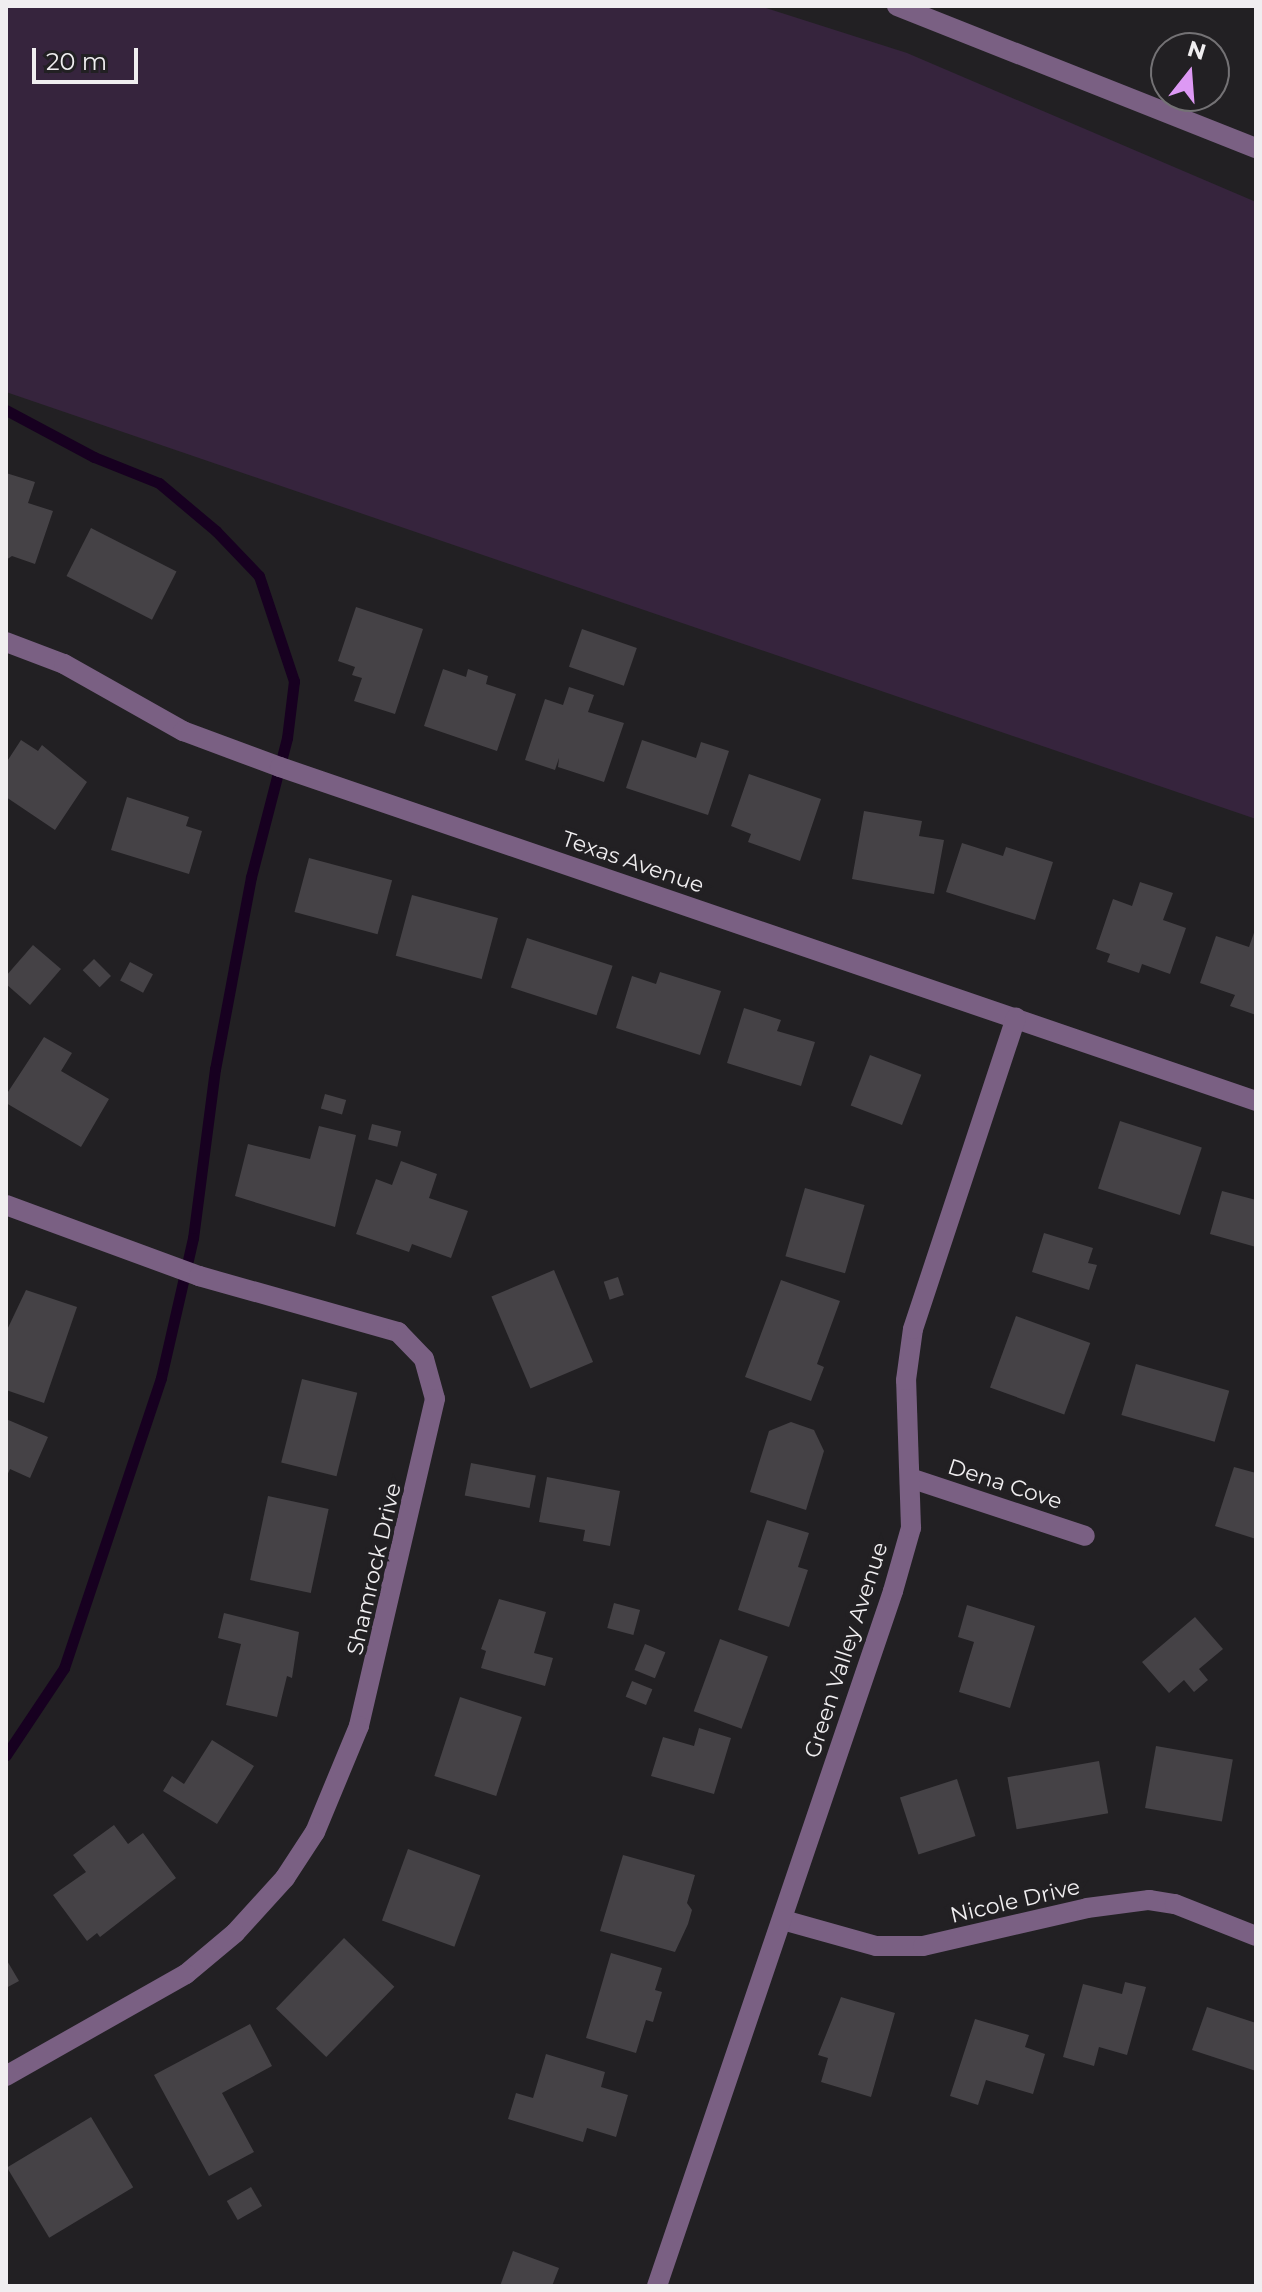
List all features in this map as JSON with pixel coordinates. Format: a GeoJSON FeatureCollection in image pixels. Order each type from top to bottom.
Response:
{"type":"FeatureCollection","features":[{"type":"Feature","properties":{"kind":"street"},"geometry":{"type":"LineString","coordinates":[[897,6],[1256,148]]}},
{"type":"Feature","properties":{"kind":"street","name":"Texas Avenue"},"geometry":{"type":"LineString","coordinates":[[6,642],[64,664],[183,731],[1256,1101]]}},
{"type":"Feature","properties":{"kind":"street","name":"Green Valley Avenue"},"geometry":{"type":"LineString","coordinates":[[657,2286],[783,1920],[893,1591],[911,1528],[906,1380],[913,1329],[1016,1018]]}},
{"type":"Feature","properties":{"kind":"street","name":"Shamrock Drive"},"geometry":{"type":"LineString","coordinates":[[6,1205],[171,1267],[375,1324],[407,1339],[424,1359],[433,1385],[434,1415],[386,1625],[339,1783],[285,1878],[235,1933],[186,1974],[6,2076]]}},
{"type":"Feature","properties":{"kind":"street","name":"Dena Cove"},"geometry":{"type":"LineString","coordinates":[[910,1478],[1085,1536]]}},
{"type":"Feature","properties":{"kind":"street","name":"Nicole Drive"},"geometry":{"type":"LineString","coordinates":[[783,1920],[876,1946],[923,1946],[1087,1908],[1149,1900],[1175,1904],[1256,1936]]}},
{"type":"Feature","properties":{"kind":"shaded area"},"geometry":{"type":"Polygon","coordinates":[[[6,6],[760,6],[907,53],[1256,202],[1256,819],[6,392],[6,6]]]}},
{"type":"Feature","properties":{"kind":"building"},"geometry":{"type":"Polygon","coordinates":[[[6,473],[35,482],[28,503],[53,511],[35,564],[12,556],[6,560],[6,473]]]}},
{"type":"Feature","properties":{"kind":"building"},"geometry":{"type":"Polygon","coordinates":[[[91,528],[177,572],[152,620],[66,576],[91,528]]]}},
{"type":"Feature","properties":{"kind":"building"},"geometry":{"type":"Polygon","coordinates":[[[356,607],[423,629],[395,714],[354,701],[362,678],[352,675],[355,667],[338,661],[356,607]]]}},
{"type":"Feature","properties":{"kind":"building"},"geometry":{"type":"Polygon","coordinates":[[[582,629],[637,648],[624,686],[569,667],[582,629]]]}},
{"type":"Feature","properties":{"kind":"building"},"geometry":{"type":"Polygon","coordinates":[[[443,669],[466,677],[468,669],[488,676],[486,684],[516,694],[497,751],[424,726],[443,669]]]}},
{"type":"Feature","properties":{"kind":"building"},"geometry":{"type":"Polygon","coordinates":[[[569,687],[594,695],[588,712],[624,723],[604,782],[558,767],[559,758],[555,770],[525,760],[545,699],[563,705],[569,687]]]}},
{"type":"Feature","properties":{"kind":"building"},"geometry":{"type":"Polygon","coordinates":[[[21,740],[38,751],[42,745],[87,782],[55,830],[6,797],[6,763],[21,740]]]}},
{"type":"Feature","properties":{"kind":"building"},"geometry":{"type":"Polygon","coordinates":[[[642,740],[696,758],[701,742],[729,751],[708,815],[626,788],[642,740]]]}},
{"type":"Feature","properties":{"kind":"building"},"geometry":{"type":"Polygon","coordinates":[[[749,774],[821,799],[800,861],[748,842],[751,834],[731,826],[749,774]]]}},
{"type":"Feature","properties":{"kind":"building"},"geometry":{"type":"Polygon","coordinates":[[[127,797],[189,817],[186,826],[202,831],[189,874],[111,850],[127,797]]]}},
{"type":"Feature","properties":{"kind":"building"},"geometry":{"type":"Polygon","coordinates":[[[864,811],[922,821],[919,836],[944,840],[934,894],[852,879],[864,811]]]}},
{"type":"Feature","properties":{"kind":"building"},"geometry":{"type":"Polygon","coordinates":[[[962,843],[1003,856],[1006,847],[1053,862],[1035,920],[946,892],[962,843]]]}},
{"type":"Feature","properties":{"kind":"building"},"geometry":{"type":"Polygon","coordinates":[[[309,858],[392,880],[378,934],[295,912],[309,858]]]}},
{"type":"Feature","properties":{"kind":"building"},"geometry":{"type":"Polygon","coordinates":[[[1140,882],[1173,893],[1163,920],[1186,928],[1170,974],[1142,964],[1139,973],[1107,962],[1110,954],[1096,949],[1113,899],[1132,906],[1140,882]]]}},
{"type":"Feature","properties":{"kind":"building"},"geometry":{"type":"Polygon","coordinates":[[[412,895],[498,918],[482,979],[396,956],[412,895]]]}},
{"type":"Feature","properties":{"kind":"building"},"geometry":{"type":"Polygon","coordinates":[[[1256,927],[1256,1015],[1230,1006],[1235,995],[1200,983],[1216,936],[1249,947],[1256,927]]]}},
{"type":"Feature","properties":{"kind":"building"},"geometry":{"type":"Polygon","coordinates":[[[527,938],[613,966],[597,1015],[511,987],[527,938]]]}},
{"type":"Feature","properties":{"kind":"building"},"geometry":{"type":"Polygon","coordinates":[[[33,945],[61,969],[30,1005],[6,984],[6,976],[33,945]]]}},
{"type":"Feature","properties":{"kind":"building"},"geometry":{"type":"Polygon","coordinates":[[[94,959],[111,976],[100,987],[83,970],[94,959]]]}},
{"type":"Feature","properties":{"kind":"building"},"geometry":{"type":"Polygon","coordinates":[[[130,962],[153,974],[143,993],[120,981],[130,962]]]}},
{"type":"Feature","properties":{"kind":"building"},"geometry":{"type":"Polygon","coordinates":[[[660,972],[721,991],[700,1055],[616,1028],[632,976],[656,984],[660,972]]]}},
{"type":"Feature","properties":{"kind":"building"},"geometry":{"type":"Polygon","coordinates":[[[744,1008],[781,1020],[777,1031],[815,1042],[801,1086],[727,1063],[744,1008]]]}},
{"type":"Feature","properties":{"kind":"building"},"geometry":{"type":"Polygon","coordinates":[[[44,1037],[72,1053],[61,1071],[109,1099],[81,1147],[6,1103],[6,1095],[44,1037]]]}},
{"type":"Feature","properties":{"kind":"building"},"geometry":{"type":"Polygon","coordinates":[[[870,1055],[921,1075],[902,1125],[851,1105],[870,1055]]]}},
{"type":"Feature","properties":{"kind":"building"},"geometry":{"type":"Polygon","coordinates":[[[325,1094],[346,1100],[342,1114],[321,1108],[325,1094]]]}},
{"type":"Feature","properties":{"kind":"building"},"geometry":{"type":"Polygon","coordinates":[[[1120,1121],[1202,1148],[1180,1215],[1098,1189],[1120,1121]]]}},
{"type":"Feature","properties":{"kind":"building"},"geometry":{"type":"Polygon","coordinates":[[[372,1124],[401,1131],[397,1147],[368,1140],[372,1124]]]}},
{"type":"Feature","properties":{"kind":"building"},"geometry":{"type":"Polygon","coordinates":[[[319,1126],[356,1135],[335,1227],[235,1196],[248,1144],[310,1159],[319,1126]]]}},
{"type":"Feature","properties":{"kind":"building"},"geometry":{"type":"Polygon","coordinates":[[[401,1161],[437,1174],[429,1198],[468,1211],[451,1258],[412,1244],[409,1252],[356,1234],[376,1179],[392,1185],[401,1161]]]}},
{"type":"Feature","properties":{"kind":"building"},"geometry":{"type":"Polygon","coordinates":[[[805,1188],[865,1205],[845,1273],[785,1256],[805,1188]]]}},
{"type":"Feature","properties":{"kind":"building"},"geometry":{"type":"Polygon","coordinates":[[[1222,1191],[1256,1200],[1256,1247],[1210,1234],[1222,1191]]]}},
{"type":"Feature","properties":{"kind":"building"},"geometry":{"type":"Polygon","coordinates":[[[1044,1233],[1093,1248],[1088,1263],[1097,1265],[1089,1290],[1032,1272],[1044,1233]]]}},
{"type":"Feature","properties":{"kind":"building"},"geometry":{"type":"Polygon","coordinates":[[[554,1270],[593,1362],[530,1389],[491,1297],[554,1270]]]}},
{"type":"Feature","properties":{"kind":"building"},"geometry":{"type":"Polygon","coordinates":[[[618,1277],[624,1295],[610,1300],[604,1282],[618,1277]]]}},
{"type":"Feature","properties":{"kind":"building"},"geometry":{"type":"Polygon","coordinates":[[[781,1280],[840,1301],[817,1364],[824,1367],[811,1401],[745,1377],[781,1280]]]}},
{"type":"Feature","properties":{"kind":"building"},"geometry":{"type":"Polygon","coordinates":[[[26,1290],[77,1307],[44,1403],[6,1390],[6,1332],[26,1290]]]}},
{"type":"Feature","properties":{"kind":"building"},"geometry":{"type":"Polygon","coordinates":[[[1016,1316],[1090,1343],[1064,1414],[990,1387],[1016,1316]]]}},
{"type":"Feature","properties":{"kind":"building"},"geometry":{"type":"Polygon","coordinates":[[[1136,1364],[1229,1391],[1215,1442],[1121,1415],[1136,1364]]]}},
{"type":"Feature","properties":{"kind":"building"},"geometry":{"type":"Polygon","coordinates":[[[302,1379],[357,1393],[337,1476],[281,1462],[302,1379]]]}},
{"type":"Feature","properties":{"kind":"building"},"geometry":{"type":"Polygon","coordinates":[[[6,1419],[48,1437],[30,1478],[10,1469],[6,1478],[6,1419]]]}},
{"type":"Feature","properties":{"kind":"building"},"geometry":{"type":"Polygon","coordinates":[[[791,1422],[814,1430],[824,1451],[806,1510],[750,1492],[769,1431],[791,1422]]]}},
{"type":"Feature","properties":{"kind":"building"},"geometry":{"type":"Polygon","coordinates":[[[471,1463],[536,1476],[529,1508],[465,1495],[471,1463]]]}},
{"type":"Feature","properties":{"kind":"building"},"geometry":{"type":"Polygon","coordinates":[[[1234,1467],[1256,1473],[1256,1539],[1215,1526],[1234,1467]]]}},
{"type":"Feature","properties":{"kind":"building"},"geometry":{"type":"Polygon","coordinates":[[[547,1477],[620,1491],[610,1546],[583,1541],[585,1530],[539,1522],[547,1477]]]}},
{"type":"Feature","properties":{"kind":"building"},"geometry":{"type":"Polygon","coordinates":[[[268,1496],[329,1509],[311,1593],[250,1580],[268,1496]]]}},
{"type":"Feature","properties":{"kind":"building"},"geometry":{"type":"Polygon","coordinates":[[[767,1520],[809,1533],[798,1567],[808,1570],[789,1627],[738,1610],[767,1520]]]}},
{"type":"Feature","properties":{"kind":"building"},"geometry":{"type":"Polygon","coordinates":[[[499,1599],[546,1612],[534,1653],[553,1658],[545,1686],[481,1668],[486,1651],[481,1649],[499,1599]]]}},
{"type":"Feature","properties":{"kind":"building"},"geometry":{"type":"Polygon","coordinates":[[[614,1603],[640,1610],[633,1635],[607,1628],[614,1603]]]}},
{"type":"Feature","properties":{"kind":"building"},"geometry":{"type":"Polygon","coordinates":[[[967,1605],[1035,1626],[1010,1708],[959,1692],[974,1642],[958,1637],[967,1605]]]}},
{"type":"Feature","properties":{"kind":"building"},"geometry":{"type":"Polygon","coordinates":[[[224,1613],[299,1632],[292,1678],[287,1676],[277,1717],[226,1705],[241,1644],[218,1638],[224,1613]]]}},
{"type":"Feature","properties":{"kind":"building"},"geometry":{"type":"Polygon","coordinates":[[[1195,1617],[1223,1649],[1199,1669],[1208,1680],[1194,1692],[1184,1680],[1169,1693],[1142,1662],[1195,1617]]]}},
{"type":"Feature","properties":{"kind":"building"},"geometry":{"type":"Polygon","coordinates":[[[720,1639],[768,1656],[742,1729],[694,1711],[720,1639]]]}},
{"type":"Feature","properties":{"kind":"building"},"geometry":{"type":"Polygon","coordinates":[[[645,1644],[665,1652],[655,1678],[635,1670],[645,1644]]]}},
{"type":"Feature","properties":{"kind":"building"},"geometry":{"type":"Polygon","coordinates":[[[632,1681],[652,1689],[646,1705],[626,1697],[632,1681]]]}},
{"type":"Feature","properties":{"kind":"building"},"geometry":{"type":"Polygon","coordinates":[[[460,1697],[522,1717],[496,1796],[434,1776],[460,1697]]]}},
{"type":"Feature","properties":{"kind":"building"},"geometry":{"type":"Polygon","coordinates":[[[699,1728],[731,1738],[714,1794],[651,1776],[663,1737],[694,1746],[699,1728]]]}},
{"type":"Feature","properties":{"kind":"building"},"geometry":{"type":"Polygon","coordinates":[[[212,1740],[254,1766],[217,1824],[163,1791],[172,1776],[184,1784],[212,1740]]]}},
{"type":"Feature","properties":{"kind":"building"},"geometry":{"type":"Polygon","coordinates":[[[1156,1746],[1233,1760],[1222,1822],[1145,1808],[1156,1746]]]}},
{"type":"Feature","properties":{"kind":"building"},"geometry":{"type":"Polygon","coordinates":[[[1099,1761],[1108,1813],[1017,1829],[1007,1777],[1099,1761]]]}},
{"type":"Feature","properties":{"kind":"building"},"geometry":{"type":"Polygon","coordinates":[[[957,1779],[976,1836],[918,1855],[900,1798],[957,1779]]]}},
{"type":"Feature","properties":{"kind":"building"},"geometry":{"type":"Polygon","coordinates":[[[114,1825],[128,1844],[143,1833],[176,1878],[100,1937],[97,1933],[87,1941],[53,1895],[86,1872],[73,1855],[114,1825]]]}},
{"type":"Feature","properties":{"kind":"building"},"geometry":{"type":"Polygon","coordinates":[[[408,1849],[480,1875],[454,1947],[382,1920],[408,1849]]]}},
{"type":"Feature","properties":{"kind":"building"},"geometry":{"type":"Polygon","coordinates":[[[623,1855],[695,1875],[687,1903],[692,1910],[675,1952],[600,1931],[623,1855]]]}},
{"type":"Feature","properties":{"kind":"building"},"geometry":{"type":"Polygon","coordinates":[[[344,1938],[394,1987],[326,2057],[276,2008],[344,1938]]]}},
{"type":"Feature","properties":{"kind":"building"},"geometry":{"type":"Polygon","coordinates":[[[611,1953],[662,1968],[655,1990],[662,1992],[653,2022],[646,2020],[636,2053],[586,2038],[611,1953]]]}},
{"type":"Feature","properties":{"kind":"building"},"geometry":{"type":"Polygon","coordinates":[[[6,1959],[19,1981],[6,1988],[6,1959]]]}},
{"type":"Feature","properties":{"kind":"building"},"geometry":{"type":"Polygon","coordinates":[[[1125,1982],[1146,1987],[1127,2055],[1099,2047],[1094,2066],[1063,2057],[1083,1984],[1122,1994],[1125,1982]]]}},
{"type":"Feature","properties":{"kind":"building"},"geometry":{"type":"Polygon","coordinates":[[[841,1997],[895,2013],[871,2097],[821,2082],[828,2058],[818,2055],[841,1997]]]}},
{"type":"Feature","properties":{"kind":"building"},"geometry":{"type":"Polygon","coordinates":[[[1207,2007],[1256,2023],[1256,2071],[1192,2050],[1207,2007]]]}},
{"type":"Feature","properties":{"kind":"building"},"geometry":{"type":"Polygon","coordinates":[[[975,2019],[1029,2035],[1025,2047],[1045,2054],[1033,2094],[986,2080],[978,2105],[950,2096],[975,2019]]]}},
{"type":"Feature","properties":{"kind":"building"},"geometry":{"type":"Polygon","coordinates":[[[250,2024],[272,2066],[222,2093],[254,2152],[209,2176],[154,2075],[250,2024]]]}},
{"type":"Feature","properties":{"kind":"building"},"geometry":{"type":"Polygon","coordinates":[[[546,2054],[605,2072],[601,2087],[628,2095],[616,2137],[587,2128],[583,2142],[508,2119],[516,2093],[533,2098],[546,2054]]]}},
{"type":"Feature","properties":{"kind":"building"},"geometry":{"type":"Polygon","coordinates":[[[91,2117],[133,2187],[49,2238],[7,2167],[91,2117]]]}},
{"type":"Feature","properties":{"kind":"building"},"geometry":{"type":"Polygon","coordinates":[[[251,2187],[262,2206],[238,2220],[227,2201],[251,2187]]]}},
{"type":"Feature","properties":{"kind":"building"},"geometry":{"type":"Polygon","coordinates":[[[513,2251],[559,2268],[552,2286],[500,2286],[513,2251]]]}},
{"type":"Feature","properties":{"kind":"waterway"},"geometry":{"type":"LineString","coordinates":[[6,410],[94,457],[159,483],[216,531],[259,576],[294,681],[287,738],[251,877],[215,1069],[193,1238],[161,1378],[64,1668],[6,1755]]}}]}
